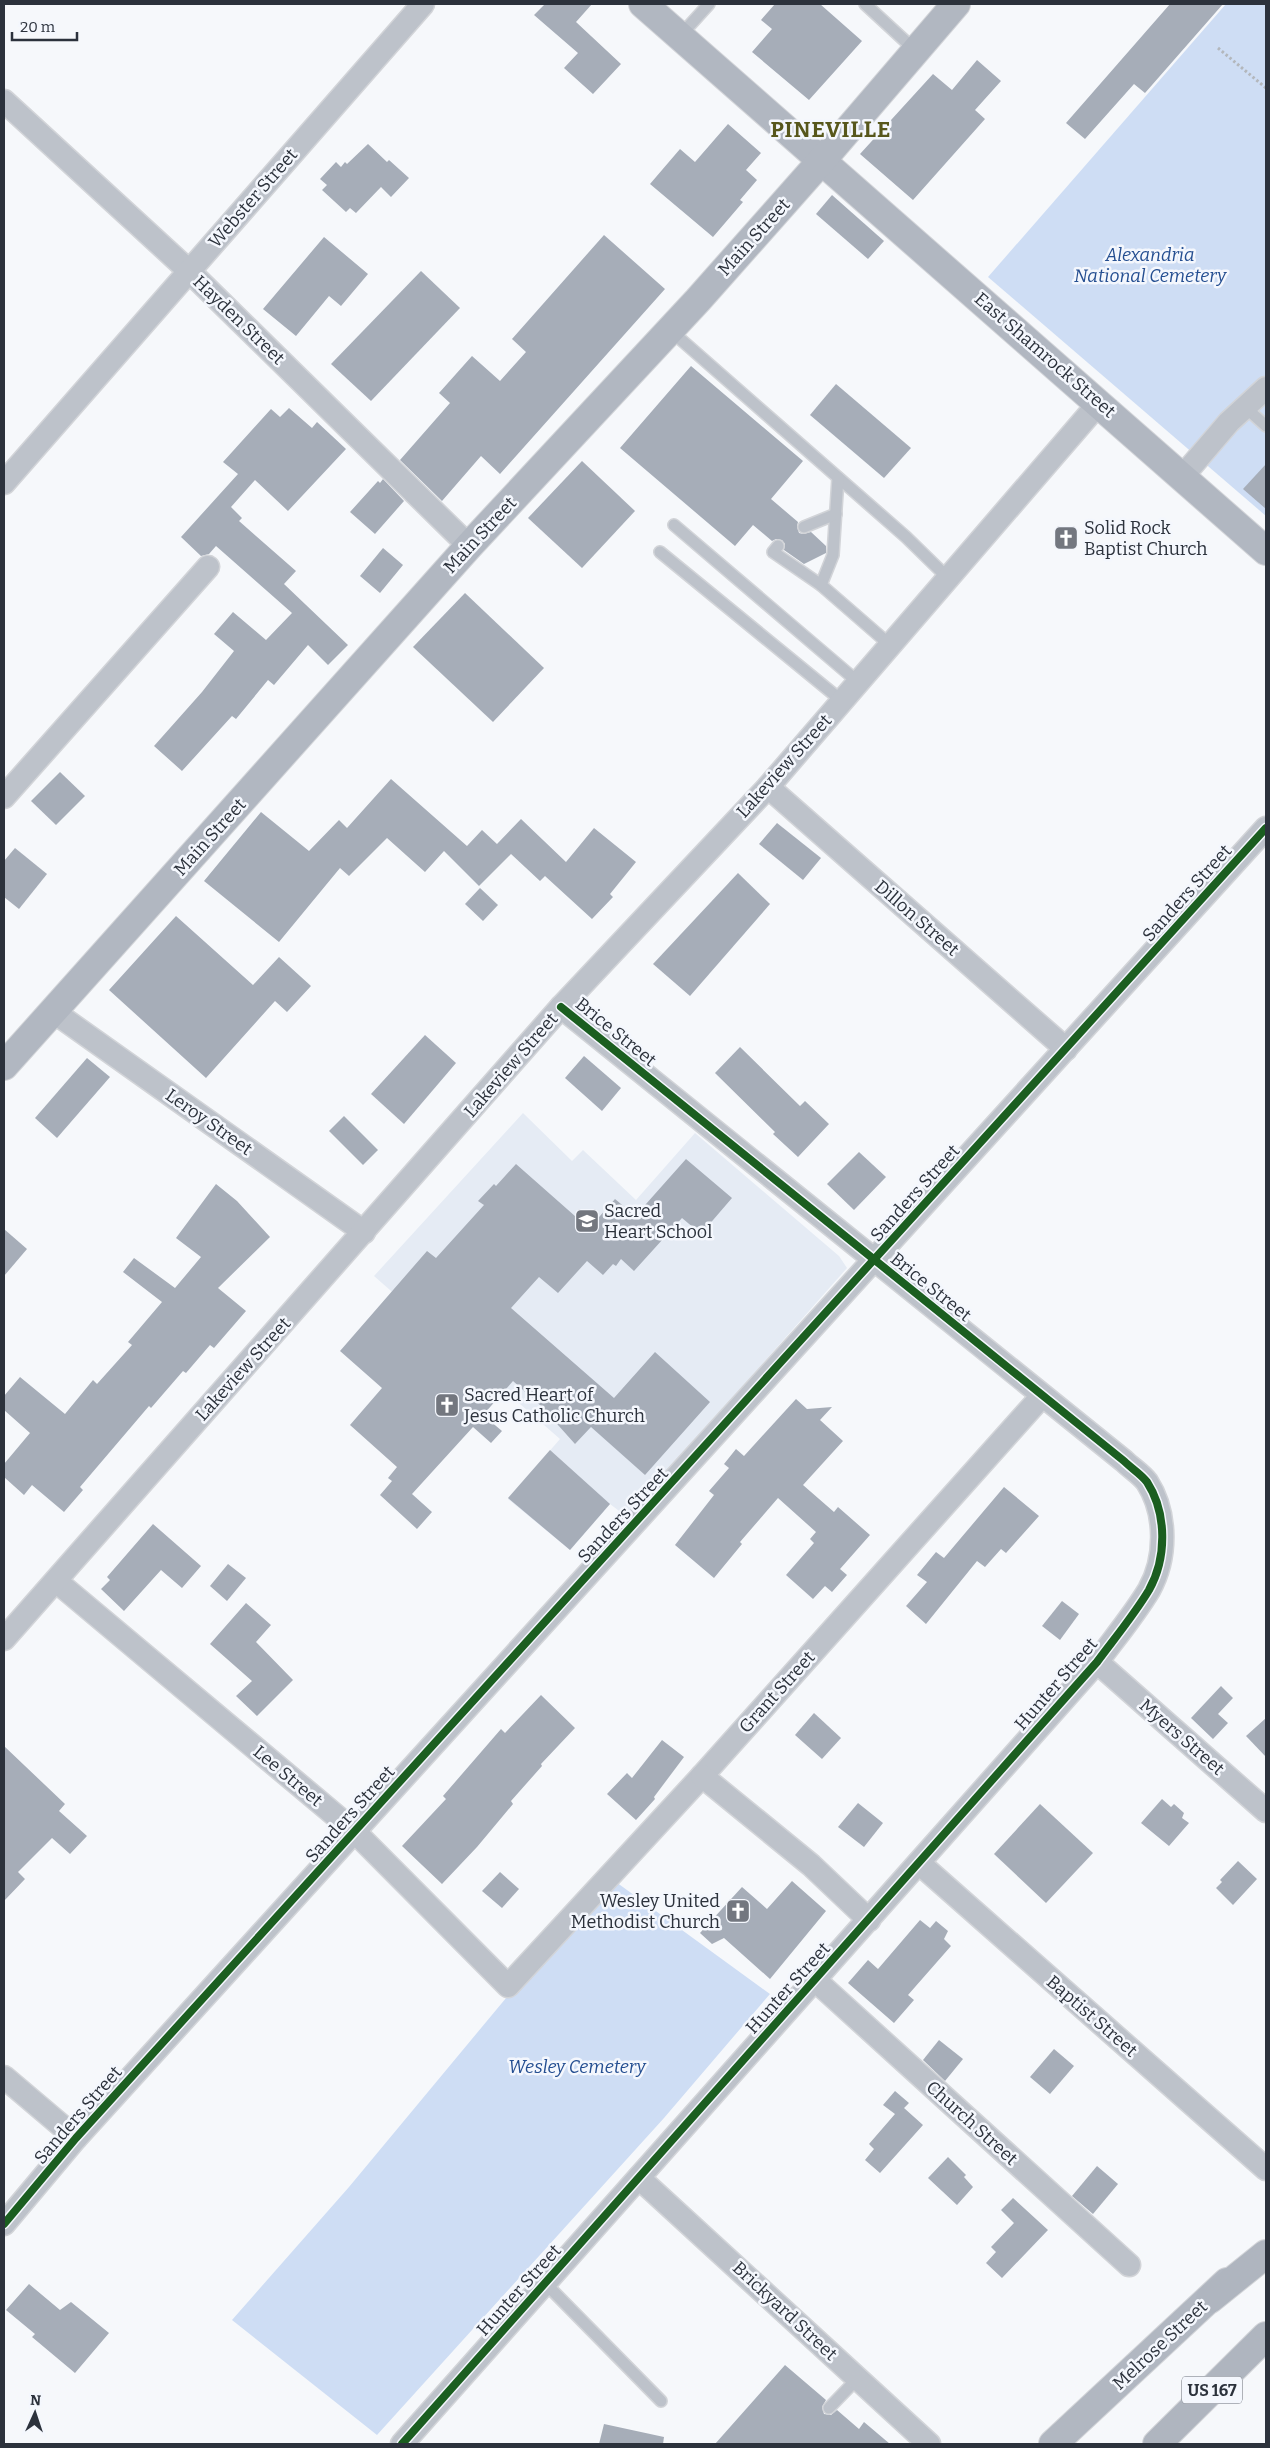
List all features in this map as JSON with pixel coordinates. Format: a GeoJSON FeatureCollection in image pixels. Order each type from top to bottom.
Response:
{"type":"FeatureCollection","features":[{"type":"Feature","properties":{"kind":"highway"},"geometry":{"type":"LineString","coordinates":[[1210,2299],[1266,2254]]}},
{"type":"Feature","properties":{"kind":"highway","name":"US 167"},"geometry":{"type":"LineString","coordinates":[[1157,2444],[1266,2336]]}},
{"type":"Feature","properties":{"kind":"main road","name":"East Shamrock Street"},"geometry":{"type":"LineString","coordinates":[[643,4],[823,160],[1266,551]]}},
{"type":"Feature","properties":{"kind":"main road","name":"Main Street"},"geometry":{"type":"LineString","coordinates":[[4,1066],[469,546],[670,330],[823,160],[956,4]]}},
{"type":"Feature","properties":{"kind":"main road","name":"Melrose Street"},"geometry":{"type":"LineString","coordinates":[[1053,2444],[1266,2245]]}},
{"type":"Feature","properties":{"kind":"street","name":"Webster Street"},"geometry":{"type":"LineString","coordinates":[[4,483],[423,4]]}},
{"type":"Feature","properties":{"kind":"street","name":"Hayden Street"},"geometry":{"type":"LineString","coordinates":[[4,101],[189,271],[469,546]]}},
{"type":"Feature","properties":{"kind":"street"},"geometry":{"type":"LineString","coordinates":[[1182,477],[1229,422],[1266,388]]}},
{"type":"Feature","properties":{"kind":"street","name":"Lakeview Street"},"geometry":{"type":"LineString","coordinates":[[4,1639],[561,1007],[768,787],[1099,403]]}},
{"type":"Feature","properties":{"kind":"street"},"geometry":{"type":"LineString","coordinates":[[4,797],[208,567]]}},
{"type":"Feature","properties":{"kind":"street","name":"Dillon Street"},"geometry":{"type":"LineString","coordinates":[[768,787],[1066,1049]]}},
{"type":"Feature","properties":{"kind":"street","name":"Sanders Street"},"geometry":{"type":"LineString","coordinates":[[4,2224],[76,2138],[1266,828]]}},
{"type":"Feature","properties":{"kind":"street","name":"Brice Street"},"geometry":{"type":"LineString","coordinates":[[561,1007],[1124,1461],[1146,1482],[1158,1507],[1163,1531]]}},
{"type":"Feature","properties":{"kind":"street","name":"Leroy Street"},"geometry":{"type":"LineString","coordinates":[[54,1012],[364,1232]]}},
{"type":"Feature","properties":{"kind":"street","name":"Grant Street"},"geometry":{"type":"LineString","coordinates":[[508,1986],[702,1776],[1042,1396]]}},
{"type":"Feature","properties":{"kind":"street","name":"Hunter Street"},"geometry":{"type":"LineString","coordinates":[[402,2444],[1097,1662],[1150,1589],[1161,1554],[1163,1531]]}},
{"type":"Feature","properties":{"kind":"street","name":"Lee Street"},"geometry":{"type":"LineString","coordinates":[[56,1581],[354,1831],[508,1986]]}},
{"type":"Feature","properties":{"kind":"street","name":"Myers Street"},"geometry":{"type":"LineString","coordinates":[[1097,1662],[1266,1811]]}},
{"type":"Feature","properties":{"kind":"street"},"geometry":{"type":"LineString","coordinates":[[702,1776],[812,1865],[869,1920]]}},
{"type":"Feature","properties":{"kind":"street","name":"Baptist Street"},"geometry":{"type":"LineString","coordinates":[[919,1864],[1266,2169]]}},
{"type":"Feature","properties":{"kind":"street","name":"Church Street"},"geometry":{"type":"LineString","coordinates":[[815,1980],[1129,2265]]}},
{"type":"Feature","properties":{"kind":"street"},"geometry":{"type":"LineString","coordinates":[[4,2077],[76,2138]]}},
{"type":"Feature","properties":{"kind":"street","name":"Brickyard Street"},"geometry":{"type":"LineString","coordinates":[[639,2178],[858,2378],[927,2444]]}},
{"type":"Feature","properties":{"kind":"lane"},"geometry":{"type":"LineString","coordinates":[[680,36],[709,4]]}},
{"type":"Feature","properties":{"kind":"lane"},"geometry":{"type":"LineString","coordinates":[[864,4],[916,51]]}},
{"type":"Feature","properties":{"kind":"lane"},"geometry":{"type":"LineString","coordinates":[[670,330],[906,537],[948,578]]}},
{"type":"Feature","properties":{"kind":"lane"},"geometry":{"type":"LineString","coordinates":[[1246,408],[1266,426]]}},
{"type":"Feature","properties":{"kind":"lane"},"geometry":{"type":"LineString","coordinates":[[821,585],[834,555],[838,478]]}},
{"type":"Feature","properties":{"kind":"lane"},"geometry":{"type":"LineString","coordinates":[[804,527],[836,514]]}},
{"type":"Feature","properties":{"kind":"lane"},"geometry":{"type":"LineString","coordinates":[[674,525],[858,682]]}},
{"type":"Feature","properties":{"kind":"lane"},"geometry":{"type":"LineString","coordinates":[[778,546],[773,552],[821,585],[890,645]]}},
{"type":"Feature","properties":{"kind":"lane"},"geometry":{"type":"LineString","coordinates":[[660,552],[842,701]]}},
{"type":"Feature","properties":{"kind":"lane"},"geometry":{"type":"LineString","coordinates":[[545,2284],[661,2401]]}},
{"type":"Feature","properties":{"kind":"lane"},"geometry":{"type":"LineString","coordinates":[[829,2408],[858,2378]]}},
{"type":"Feature","properties":{"kind":"path"},"geometry":{"type":"LineString","coordinates":[[1218,48],[1266,88]]}},
{"type":"Feature","properties":{"kind":"shaded area"},"geometry":{"type":"Polygon","coordinates":[[[523,1113],[572,1161],[583,1150],[636,1200],[695,1133],[839,1256],[847,1268],[627,1517],[610,1504],[570,1550],[508,1499],[560,1439],[374,1276],[523,1113]]]}},
{"type":"Feature","properties":{"kind":"green space","name":"Alexandria National Cemetery"},"geometry":{"type":"Polygon","coordinates":[[[1226,4],[1266,4],[1266,516],[988,277],[1226,4]]]}},
{"type":"Feature","properties":{"kind":"green space","name":"Wesley Cemetery"},"geometry":{"type":"Polygon","coordinates":[[[616,1882],[770,1994],[664,2118],[377,2435],[232,2320],[349,2187],[511,1992],[616,1882]]]}},
{"type":"Feature","properties":{"kind":"building"},"geometry":{"type":"Polygon","coordinates":[[[545,4],[592,4],[576,22],[621,64],[593,94],[564,68],[578,53],[534,15],[545,4]]]}},
{"type":"Feature","properties":{"kind":"building"},"geometry":{"type":"Polygon","coordinates":[[[775,4],[820,4],[862,41],[809,100],[752,52],[772,29],[761,20],[775,4]]]}},
{"type":"Feature","properties":{"kind":"building"},"geometry":{"type":"Polygon","coordinates":[[[1170,4],[1223,4],[1145,93],[1134,84],[1085,139],[1066,123],[1170,4]]]}},
{"type":"Feature","properties":{"kind":"building"},"geometry":{"type":"Polygon","coordinates":[[[977,60],[1001,81],[975,110],[985,119],[913,200],[860,154],[933,74],[952,90],[977,60]]]}},
{"type":"Feature","properties":{"kind":"building"},"geometry":{"type":"Polygon","coordinates":[[[728,124],[761,153],[746,170],[757,180],[740,200],[743,202],[713,237],[650,184],[680,149],[695,162],[728,124]]]}},
{"type":"Feature","properties":{"kind":"building"},"geometry":{"type":"Polygon","coordinates":[[[368,144],[387,162],[389,160],[409,178],[391,197],[381,187],[356,213],[350,208],[346,212],[322,190],[327,185],[320,179],[336,162],[341,167],[345,162],[347,164],[368,144]]]}},
{"type":"Feature","properties":{"kind":"building"},"geometry":{"type":"Polygon","coordinates":[[[832,195],[884,241],[868,259],[816,214],[832,195]]]}},
{"type":"Feature","properties":{"kind":"building"},"geometry":{"type":"Polygon","coordinates":[[[604,235],[665,289],[500,474],[481,456],[442,501],[400,460],[450,403],[439,393],[472,356],[500,381],[526,352],[512,339],[604,235]]]}},
{"type":"Feature","properties":{"kind":"building"},"geometry":{"type":"Polygon","coordinates":[[[324,237],[368,274],[341,306],[329,296],[296,336],[263,309],[324,237]]]}},
{"type":"Feature","properties":{"kind":"building"},"geometry":{"type":"Polygon","coordinates":[[[421,271],[460,308],[371,401],[331,364],[421,271]]]}},
{"type":"Feature","properties":{"kind":"building"},"geometry":{"type":"Polygon","coordinates":[[[691,366],[803,461],[771,499],[798,522],[799,533],[811,532],[826,546],[826,553],[804,564],[784,550],[785,544],[782,540],[776,539],[772,541],[753,525],[735,546],[620,448],[691,366]]]}},
{"type":"Feature","properties":{"kind":"building"},"geometry":{"type":"Polygon","coordinates":[[[836,384],[911,448],[884,478],[810,415],[836,384]]]}},
{"type":"Feature","properties":{"kind":"building"},"geometry":{"type":"Polygon","coordinates":[[[289,408],[312,428],[317,422],[346,449],[288,511],[255,480],[231,507],[242,518],[239,521],[296,571],[284,584],[348,645],[328,665],[308,645],[274,685],[268,680],[236,719],[232,716],[182,771],[154,746],[202,692],[234,651],[214,634],[233,612],[266,640],[292,613],[216,546],[209,554],[201,556],[181,537],[238,474],[223,462],[271,409],[280,417],[289,408]]]}},
{"type":"Feature","properties":{"kind":"building"},"geometry":{"type":"Polygon","coordinates":[[[582,461],[635,511],[582,568],[528,518],[582,461]]]}},
{"type":"Feature","properties":{"kind":"building"},"geometry":{"type":"Polygon","coordinates":[[[1266,464],[1266,509],[1243,489],[1266,464]]]}},
{"type":"Feature","properties":{"kind":"building"},"geometry":{"type":"Polygon","coordinates":[[[383,479],[404,501],[375,534],[350,512],[378,481],[380,483],[383,479]]]}},
{"type":"Feature","properties":{"kind":"building"},"geometry":{"type":"Polygon","coordinates":[[[383,548],[403,565],[380,593],[360,576],[383,548]]]}},
{"type":"Feature","properties":{"kind":"building"},"geometry":{"type":"Polygon","coordinates":[[[465,593],[544,668],[493,722],[413,647],[465,593]]]}},
{"type":"Feature","properties":{"kind":"building"},"geometry":{"type":"Polygon","coordinates":[[[60,772],[85,796],[56,825],[31,801],[60,772]]]}},
{"type":"Feature","properties":{"kind":"building"},"geometry":{"type":"Polygon","coordinates":[[[391,779],[467,846],[482,830],[497,844],[521,819],[566,862],[594,828],[636,862],[610,894],[613,897],[592,919],[545,876],[540,881],[511,854],[479,886],[444,851],[425,872],[387,838],[349,876],[340,868],[279,942],[204,881],[261,812],[309,851],[339,820],[347,828],[391,779]]]}},
{"type":"Feature","properties":{"kind":"building"},"geometry":{"type":"Polygon","coordinates":[[[777,823],[821,858],[803,880],[759,844],[777,823]]]}},
{"type":"Feature","properties":{"kind":"building"},"geometry":{"type":"Polygon","coordinates":[[[15,848],[47,874],[19,909],[4,897],[4,861],[15,848]]]}},
{"type":"Feature","properties":{"kind":"building"},"geometry":{"type":"Polygon","coordinates":[[[738,873],[770,904],[690,996],[653,964],[738,873]]]}},
{"type":"Feature","properties":{"kind":"building"},"geometry":{"type":"Polygon","coordinates":[[[480,888],[498,905],[483,921],[465,904],[480,888]]]}},
{"type":"Feature","properties":{"kind":"building"},"geometry":{"type":"Polygon","coordinates":[[[176,916],[253,985],[279,957],[311,986],[287,1012],[275,1001],[206,1078],[109,990],[176,916]]]}},
{"type":"Feature","properties":{"kind":"building"},"geometry":{"type":"Polygon","coordinates":[[[425,1035],[456,1063],[404,1124],[371,1094],[425,1035]]]}},
{"type":"Feature","properties":{"kind":"building"},"geometry":{"type":"Polygon","coordinates":[[[740,1047],[800,1106],[805,1101],[829,1124],[798,1157],[773,1134],[775,1132],[715,1073],[740,1047]]]}},
{"type":"Feature","properties":{"kind":"building"},"geometry":{"type":"Polygon","coordinates":[[[584,1056],[621,1088],[602,1111],[565,1078],[584,1056]]]}},
{"type":"Feature","properties":{"kind":"building"},"geometry":{"type":"Polygon","coordinates":[[[87,1058],[110,1077],[57,1138],[35,1118],[87,1058]]]}},
{"type":"Feature","properties":{"kind":"building"},"geometry":{"type":"Polygon","coordinates":[[[344,1116],[378,1150],[363,1165],[329,1131],[344,1116]]]}},
{"type":"Feature","properties":{"kind":"building"},"geometry":{"type":"Polygon","coordinates":[[[859,1152],[886,1177],[854,1210],[827,1184],[859,1152]]]}},
{"type":"Feature","properties":{"kind":"building"},"geometry":{"type":"Polygon","coordinates":[[[686,1159],[732,1198],[701,1234],[682,1218],[634,1271],[621,1259],[616,1266],[613,1264],[603,1275],[587,1261],[558,1293],[539,1277],[511,1308],[614,1398],[655,1352],[710,1402],[645,1475],[591,1427],[575,1444],[541,1406],[513,1381],[483,1415],[502,1431],[491,1443],[473,1427],[412,1494],[432,1512],[417,1529],[380,1495],[392,1481],[388,1478],[397,1467],[350,1425],[382,1388],[340,1351],[427,1251],[436,1258],[484,1205],[478,1201],[494,1184],[496,1186],[516,1164],[584,1224],[587,1221],[592,1225],[615,1199],[627,1209],[630,1206],[638,1213],[686,1159]]]}},
{"type":"Feature","properties":{"kind":"building"},"geometry":{"type":"Polygon","coordinates":[[[216,1184],[237,1201],[270,1237],[218,1288],[246,1311],[214,1348],[210,1345],[186,1373],[183,1371],[151,1408],[149,1406],[80,1487],[83,1490],[64,1512],[32,1485],[24,1495],[4,1477],[4,1464],[30,1433],[4,1410],[4,1396],[20,1377],[65,1414],[93,1380],[97,1384],[132,1345],[128,1342],[162,1302],[123,1272],[134,1258],[175,1288],[201,1257],[176,1238],[216,1184]]]}},
{"type":"Feature","properties":{"kind":"building"},"geometry":{"type":"Polygon","coordinates":[[[4,1229],[27,1249],[4,1276],[4,1229]]]}},
{"type":"Feature","properties":{"kind":"building"},"geometry":{"type":"Polygon","coordinates":[[[796,1399],[807,1409],[832,1407],[820,1420],[843,1441],[803,1485],[834,1512],[838,1507],[870,1535],[840,1569],[847,1575],[832,1592],[825,1586],[813,1599],[786,1575],[814,1543],[810,1539],[816,1532],[778,1498],[740,1542],[742,1544],[714,1578],[675,1545],[714,1495],[709,1491],[729,1468],[724,1464],[736,1449],[744,1456],[796,1399]]]}},
{"type":"Feature","properties":{"kind":"building"},"geometry":{"type":"Polygon","coordinates":[[[550,1450],[610,1504],[570,1550],[508,1498],[550,1450]]]}},
{"type":"Feature","properties":{"kind":"building"},"geometry":{"type":"Polygon","coordinates":[[[1004,1487],[1039,1516],[1006,1553],[1001,1549],[985,1567],[977,1561],[926,1624],[906,1606],[927,1582],[917,1575],[936,1552],[944,1558],[1004,1487]]]}},
{"type":"Feature","properties":{"kind":"building"},"geometry":{"type":"Polygon","coordinates":[[[153,1524],[201,1566],[182,1588],[161,1570],[124,1611],[101,1589],[110,1580],[107,1577],[153,1524]]]}},
{"type":"Feature","properties":{"kind":"building"},"geometry":{"type":"Polygon","coordinates":[[[228,1564],[246,1578],[227,1601],[210,1586],[228,1564]]]}},
{"type":"Feature","properties":{"kind":"building"},"geometry":{"type":"Polygon","coordinates":[[[1062,1601],[1079,1614],[1060,1640],[1042,1626],[1062,1601]]]}},
{"type":"Feature","properties":{"kind":"building"},"geometry":{"type":"Polygon","coordinates":[[[246,1603],[271,1625],[256,1642],[293,1680],[257,1716],[236,1696],[252,1681],[210,1644],[246,1603]]]}},
{"type":"Feature","properties":{"kind":"building"},"geometry":{"type":"Polygon","coordinates":[[[1221,1686],[1233,1698],[1218,1714],[1228,1723],[1213,1739],[1191,1718],[1221,1686]]]}},
{"type":"Feature","properties":{"kind":"building"},"geometry":{"type":"Polygon","coordinates":[[[541,1695],[575,1728],[541,1764],[542,1766],[511,1801],[513,1804],[477,1847],[442,1884],[402,1846],[446,1799],[443,1796],[501,1729],[505,1733],[541,1695]]]}},
{"type":"Feature","properties":{"kind":"building"},"geometry":{"type":"Polygon","coordinates":[[[814,1713],[841,1738],[822,1759],[795,1735],[814,1713]]]}},
{"type":"Feature","properties":{"kind":"building"},"geometry":{"type":"Polygon","coordinates":[[[1266,1718],[1266,1757],[1246,1736],[1266,1718]]]}},
{"type":"Feature","properties":{"kind":"building"},"geometry":{"type":"Polygon","coordinates":[[[662,1740],[684,1757],[654,1797],[655,1799],[636,1820],[607,1794],[627,1773],[632,1778],[662,1740]]]}},
{"type":"Feature","properties":{"kind":"building"},"geometry":{"type":"Polygon","coordinates":[[[4,1746],[65,1804],[59,1811],[87,1836],[70,1854],[52,1838],[18,1872],[25,1879],[4,1901],[4,1746]]]}},
{"type":"Feature","properties":{"kind":"building"},"geometry":{"type":"Polygon","coordinates":[[[1162,1799],[1171,1807],[1174,1804],[1184,1813],[1182,1818],[1189,1823],[1169,1846],[1141,1823],[1162,1799]]]}},
{"type":"Feature","properties":{"kind":"building"},"geometry":{"type":"Polygon","coordinates":[[[858,1803],[883,1823],[864,1847],[838,1827],[858,1803]]]}},
{"type":"Feature","properties":{"kind":"building"},"geometry":{"type":"Polygon","coordinates":[[[1040,1804],[1093,1853],[1046,1903],[994,1854],[1040,1804]]]}},
{"type":"Feature","properties":{"kind":"building"},"geometry":{"type":"Polygon","coordinates":[[[1238,1861],[1257,1879],[1233,1905],[1216,1888],[1222,1882],[1220,1880],[1238,1861]]]}},
{"type":"Feature","properties":{"kind":"building"},"geometry":{"type":"Polygon","coordinates":[[[500,1872],[519,1889],[502,1908],[482,1891],[500,1872]]]}},
{"type":"Feature","properties":{"kind":"building"},"geometry":{"type":"Polygon","coordinates":[[[792,1881],[826,1911],[770,1979],[724,1938],[712,1944],[700,1933],[742,1887],[767,1909],[792,1881]]]}},
{"type":"Feature","properties":{"kind":"building"},"geometry":{"type":"Polygon","coordinates":[[[920,1920],[930,1928],[936,1921],[948,1931],[944,1939],[951,1946],[908,1995],[914,2000],[894,2023],[848,1983],[868,1960],[878,1969],[920,1920]]]}},
{"type":"Feature","properties":{"kind":"building"},"geometry":{"type":"Polygon","coordinates":[[[939,2040],[963,2059],[945,2081],[923,2060],[939,2040]]]}},
{"type":"Feature","properties":{"kind":"building"},"geometry":{"type":"Polygon","coordinates":[[[1054,2049],[1074,2066],[1050,2094],[1030,2077],[1054,2049]]]}},
{"type":"Feature","properties":{"kind":"building"},"geometry":{"type":"Polygon","coordinates":[[[895,2091],[909,2103],[904,2108],[923,2125],[880,2173],[865,2160],[874,2149],[869,2144],[895,2114],[883,2105],[895,2091]]]}},
{"type":"Feature","properties":{"kind":"building"},"geometry":{"type":"Polygon","coordinates":[[[948,2157],[966,2175],[964,2177],[973,2187],[957,2205],[928,2178],[948,2157]]]}},
{"type":"Feature","properties":{"kind":"building"},"geometry":{"type":"Polygon","coordinates":[[[1097,2166],[1118,2184],[1093,2214],[1072,2196],[1097,2166]]]}},
{"type":"Feature","properties":{"kind":"building"},"geometry":{"type":"Polygon","coordinates":[[[1013,2198],[1048,2230],[1002,2278],[986,2263],[996,2252],[991,2247],[1014,2223],[1001,2210],[1013,2198]]]}},
{"type":"Feature","properties":{"kind":"building"},"geometry":{"type":"Polygon","coordinates":[[[29,2284],[60,2310],[71,2302],[109,2333],[75,2373],[32,2337],[35,2334],[6,2310],[29,2284]]]}},
{"type":"Feature","properties":{"kind":"building"},"geometry":{"type":"Polygon","coordinates":[[[785,2365],[826,2400],[822,2407],[824,2414],[831,2415],[837,2410],[859,2429],[864,2422],[890,2444],[715,2444],[785,2365]]]}},
{"type":"Feature","properties":{"kind":"building"},"geometry":{"type":"Polygon","coordinates":[[[604,2424],[664,2437],[663,2444],[599,2444],[604,2424]]]}},
{"type":"Feature","properties":{"kind":"cycle path"},"geometry":{"type":"LineString","coordinates":[[4,2224],[76,2138],[1266,828]]}},
{"type":"Feature","properties":{"kind":"cycle path"},"geometry":{"type":"LineString","coordinates":[[402,2444],[1097,1662],[1149,1590],[1155,1577],[1162,1550],[1161,1521],[1158,1507],[1154,1494],[1142,1476],[561,1007]]}},
{"type":"Feature","properties":{"kind":"place","name":"Solid Rock Baptist Church"},"geometry":{"type":"Point","coordinates":[1066,538]}},
{"type":"Feature","properties":{"kind":"place","name":"Sacred Heart School"},"geometry":{"type":"Point","coordinates":[587,1221]}},
{"type":"Feature","properties":{"kind":"place","name":"Sacred Heart of Jesus Catholic Church"},"geometry":{"type":"Point","coordinates":[447,1405]}},
{"type":"Feature","properties":{"kind":"place","name":"Wesley United Methodist Church"},"geometry":{"type":"Point","coordinates":[738,1911]}},
{"type":"Feature","properties":{"kind":"district","name":"PINEVILLE"},"geometry":{"type":"Point","coordinates":[831,129]}}]}
